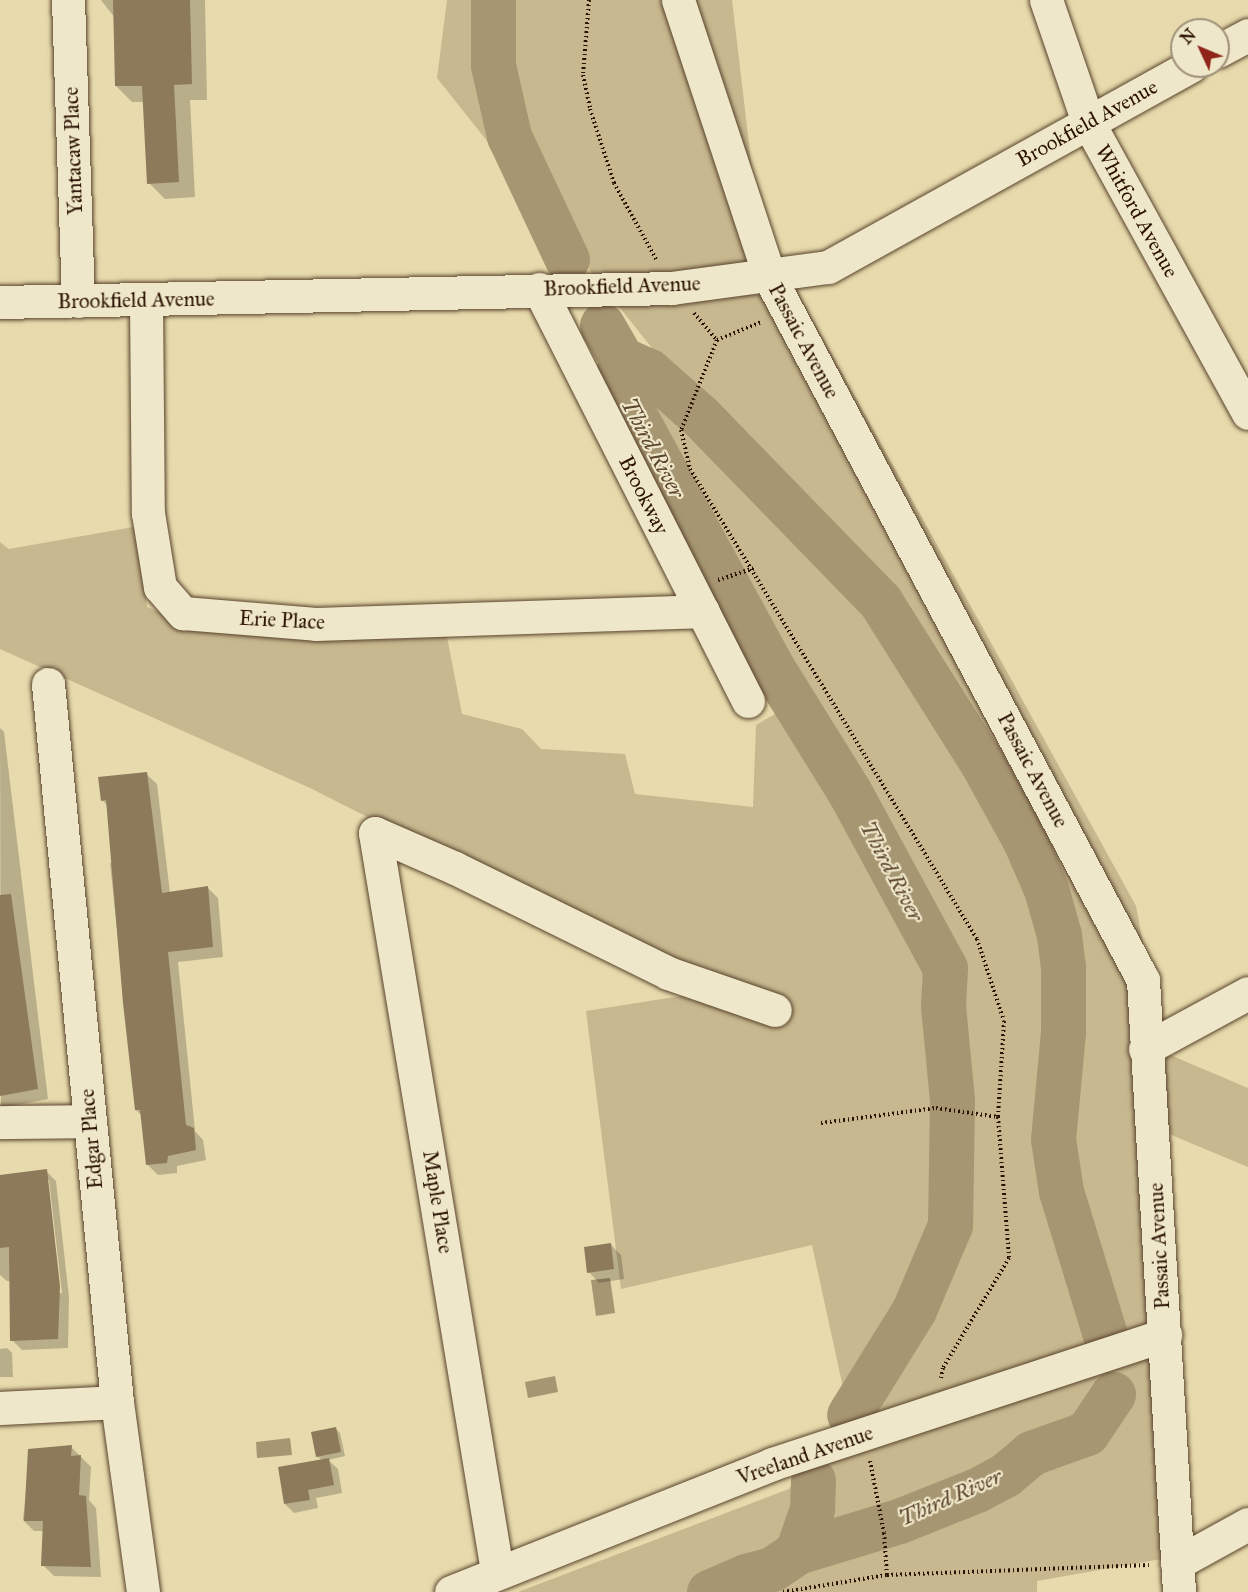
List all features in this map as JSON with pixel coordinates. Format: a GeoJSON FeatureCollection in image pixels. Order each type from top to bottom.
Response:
{"type":"FeatureCollection","features":[{"type":"Feature","properties":{"kind":"street","name":"Yantacaw Place"},"geometry":{"type":"LineString","coordinates":[[68,0],[78,301]]}},
{"type":"Feature","properties":{"kind":"street","name":"Passaic Avenue"},"geometry":{"type":"LineString","coordinates":[[678,0],[771,278],[1124,940],[1143,980],[1145,1049],[1165,1335],[1178,1578]]}},
{"type":"Feature","properties":{"kind":"street","name":"Whitford Avenue"},"geometry":{"type":"LineString","coordinates":[[1046,0],[1088,122],[1248,413]]}},
{"type":"Feature","properties":{"kind":"street"},"geometry":{"type":"LineString","coordinates":[[1230,45],[1248,35]]}},
{"type":"Feature","properties":{"kind":"street","name":"Brookfield Avenue"},"geometry":{"type":"LineString","coordinates":[[0,302],[146,301],[539,289],[672,288],[771,278],[828,267],[1170,77]]}},
{"type":"Feature","properties":{"kind":"street","name":"Brookway"},"geometry":{"type":"LineString","coordinates":[[539,289],[708,597],[748,701]]}},
{"type":"Feature","properties":{"kind":"street","name":"Erie Place"},"geometry":{"type":"LineString","coordinates":[[146,301],[148,513],[160,587],[183,613],[316,624],[708,597]]}},
{"type":"Feature","properties":{"kind":"street","name":"Edgar Place"},"geometry":{"type":"LineString","coordinates":[[48,684],[117,1402],[143,1592]]}},
{"type":"Feature","properties":{"kind":"street","name":"Maple Place"},"geometry":{"type":"LineString","coordinates":[[497,1571],[375,833],[455,868],[668,973],[775,1010]]}},
{"type":"Feature","properties":{"kind":"street"},"geometry":{"type":"LineString","coordinates":[[1145,1049],[1248,993]]}},
{"type":"Feature","properties":{"kind":"street"},"geometry":{"type":"LineString","coordinates":[[0,1122],[90,1121]]}},
{"type":"Feature","properties":{"kind":"street","name":"Vreeland Avenue"},"geometry":{"type":"LineString","coordinates":[[451,1592],[497,1571],[772,1464],[1165,1335]]}},
{"type":"Feature","properties":{"kind":"street"},"geometry":{"type":"LineString","coordinates":[[0,1407],[117,1402]]}},
{"type":"Feature","properties":{"kind":"street"},"geometry":{"type":"LineString","coordinates":[[1178,1578],[1248,1524]]}},
{"type":"Feature","properties":{"kind":"path"},"geometry":{"type":"LineString","coordinates":[[589,0],[583,75],[590,109],[614,183],[672,288],[717,340]]}},
{"type":"Feature","properties":{"kind":"path"},"geometry":{"type":"LineString","coordinates":[[788,310],[717,340],[681,430],[690,469],[753,568],[977,939],[1004,1021],[998,1117],[1009,1258],[943,1368],[935,1411]]}},
{"type":"Feature","properties":{"kind":"path"},"geometry":{"type":"LineString","coordinates":[[708,597],[753,568]]}},
{"type":"Feature","properties":{"kind":"path"},"geometry":{"type":"LineString","coordinates":[[821,1123],[936,1108],[998,1117]]}},
{"type":"Feature","properties":{"kind":"path"},"geometry":{"type":"LineString","coordinates":[[866,1434],[878,1512],[884,1533],[887,1575]]}},
{"type":"Feature","properties":{"kind":"path"},"geometry":{"type":"LineString","coordinates":[[783,1592],[887,1575],[1178,1578]]}},
{"type":"Feature","properties":{"kind":"shaded area"},"geometry":{"type":"Polygon","coordinates":[[[447,0],[732,0],[758,220],[1136,906],[1163,1052],[1248,1088],[1248,1167],[1162,1131],[1184,1555],[1037,1581],[1037,1592],[518,1592],[789,1489],[847,1406],[812,1245],[621,1289],[586,1011],[713,991],[310,788],[0,649],[0,542],[9,549],[139,526],[147,607],[190,625],[446,632],[462,714],[522,729],[541,749],[625,754],[635,794],[753,807],[756,725],[794,703],[849,791],[945,968],[943,1006],[952,1092],[954,966],[636,413],[620,372],[652,348],[437,78],[447,0]]]}},
{"type":"Feature","properties":{"kind":"shaded area"},"geometry":{"type":"Polygon","coordinates":[[[610,1278],[615,1313],[596,1316],[591,1280],[610,1278]]]}},
{"type":"Feature","properties":{"kind":"shaded area"},"geometry":{"type":"Polygon","coordinates":[[[555,1376],[558,1392],[528,1398],[525,1382],[555,1376]]]}},
{"type":"Feature","properties":{"kind":"shaded area"},"geometry":{"type":"Polygon","coordinates":[[[290,1438],[292,1455],[257,1458],[256,1442],[290,1438]]]}},
{"type":"Feature","properties":{"kind":"building"},"geometry":{"type":"Polygon","coordinates":[[[113,0],[190,0],[192,84],[174,85],[179,182],[147,184],[142,86],[115,86],[113,0]]]}},
{"type":"Feature","properties":{"kind":"building"},"geometry":{"type":"Polygon","coordinates":[[[147,772],[162,893],[208,886],[213,947],[168,952],[186,1125],[194,1128],[196,1150],[168,1156],[167,1163],[146,1165],[140,1110],[135,1110],[123,1003],[106,800],[101,801],[98,777],[147,772]]]}},
{"type":"Feature","properties":{"kind":"building"},"geometry":{"type":"Polygon","coordinates":[[[11,894],[38,1089],[0,1096],[0,895],[11,894]]]}},
{"type":"Feature","properties":{"kind":"building"},"geometry":{"type":"Polygon","coordinates":[[[47,1169],[60,1286],[58,1339],[10,1341],[9,1247],[0,1248],[0,1175],[47,1169]]]}},
{"type":"Feature","properties":{"kind":"building"},"geometry":{"type":"Polygon","coordinates":[[[611,1243],[614,1269],[587,1273],[584,1247],[611,1243]]]}},
{"type":"Feature","properties":{"kind":"building"},"geometry":{"type":"Polygon","coordinates":[[[336,1427],[341,1452],[316,1457],[311,1432],[336,1427]]]}},
{"type":"Feature","properties":{"kind":"building"},"geometry":{"type":"Polygon","coordinates":[[[72,1445],[71,1456],[81,1455],[79,1495],[86,1496],[91,1567],[41,1566],[43,1521],[24,1521],[28,1449],[72,1445]]]}},
{"type":"Feature","properties":{"kind":"building"},"geometry":{"type":"Polygon","coordinates":[[[329,1458],[334,1485],[308,1490],[310,1500],[284,1504],[278,1467],[329,1458]]]}},
{"type":"Feature","properties":{"kind":"waterway","name":"Third River"},"geometry":{"type":"LineString","coordinates":[[493,0],[493,65],[509,136],[567,259]]}},
{"type":"Feature","properties":{"kind":"waterway","name":"Third River"},"geometry":{"type":"LineString","coordinates":[[602,325],[622,359],[649,371],[701,417],[880,601],[982,763],[1025,841],[1046,889],[1059,935],[1063,967],[1063,1032],[1053,1139],[1061,1191],[1106,1338]]}},
{"type":"Feature","properties":{"kind":"waterway","name":"Third River"},"geometry":{"type":"LineString","coordinates":[[622,359],[617,376],[634,414],[772,667],[849,791],[945,968],[943,1006],[952,1100],[950,1225],[914,1310],[849,1415]]}},
{"type":"Feature","properties":{"kind":"waterway","name":"Third River"},"geometry":{"type":"LineString","coordinates":[[797,1552],[899,1521],[977,1490],[1005,1475],[1031,1453],[1087,1433],[1113,1394]]}},
{"type":"Feature","properties":{"kind":"waterway","name":"Third River"},"geometry":{"type":"LineString","coordinates":[[709,1592],[746,1576],[772,1569],[797,1552],[812,1509],[813,1480]]}},
{"type":"Feature","properties":{"kind":"waterway"},"geometry":{"type":"LineString","coordinates":[[772,1569],[772,1592]]}}]}
